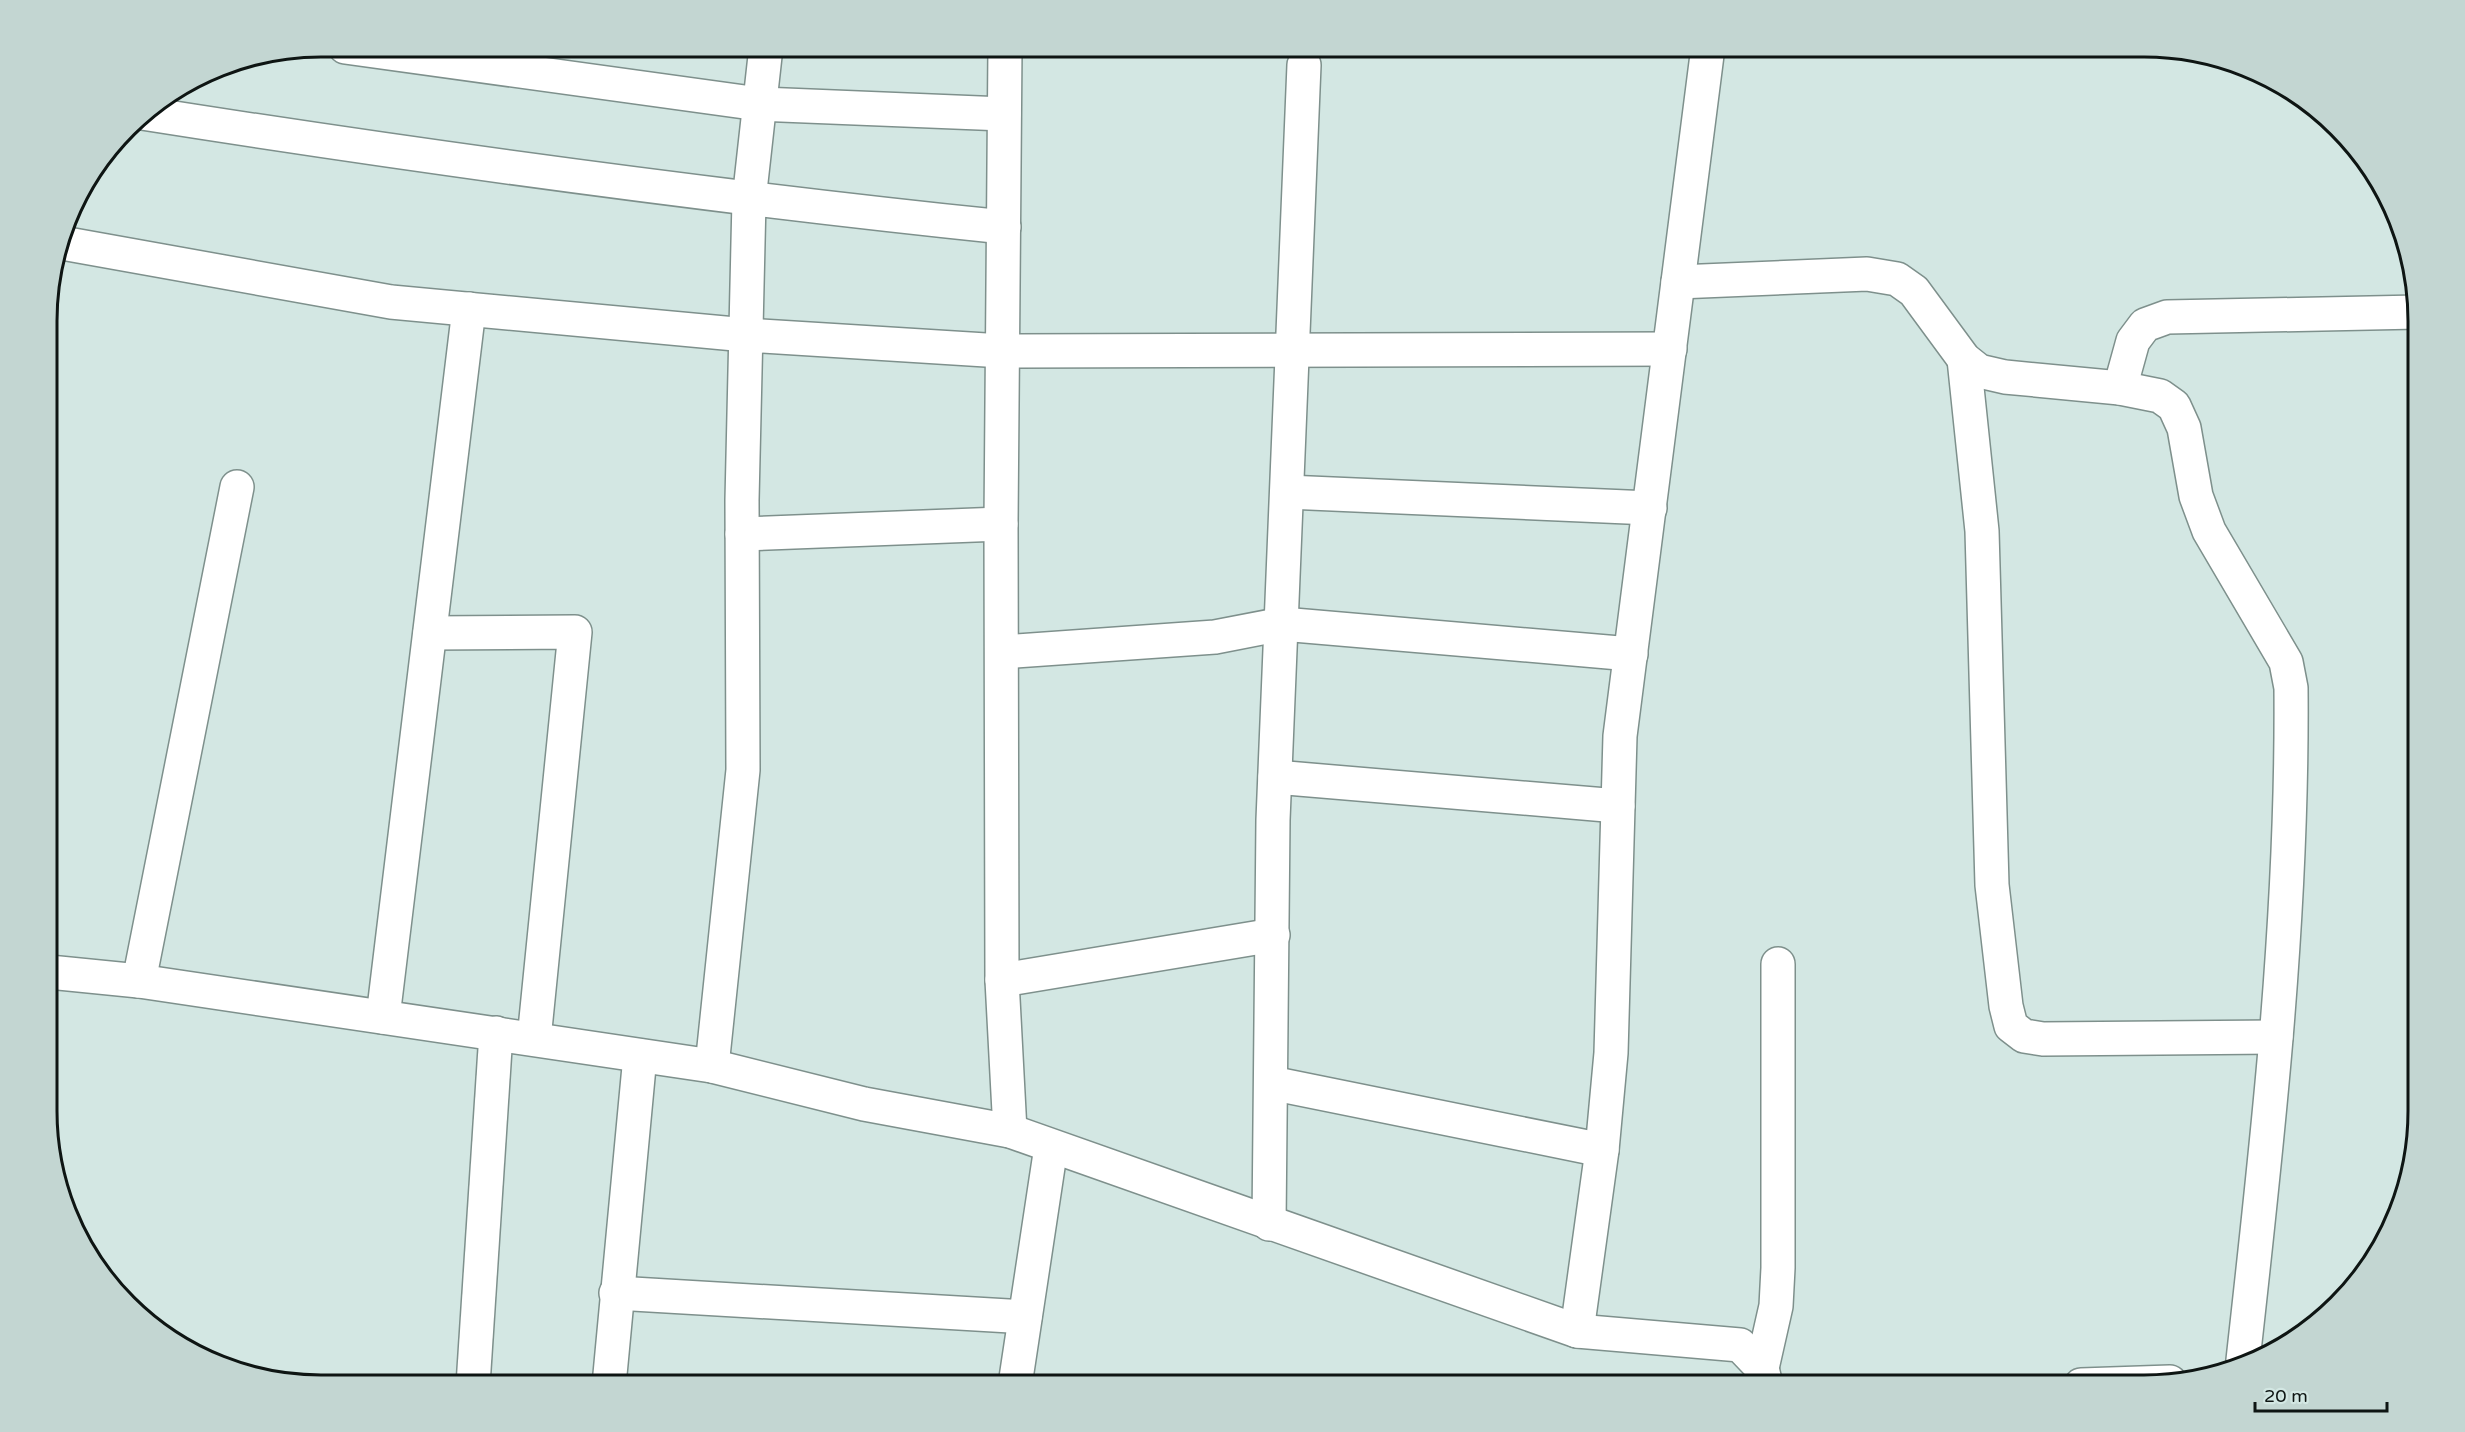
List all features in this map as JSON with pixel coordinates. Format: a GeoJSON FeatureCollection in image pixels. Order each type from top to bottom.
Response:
{"type":"FeatureCollection","features":[{"type":"Feature","properties":{"kind":"street"},"geometry":{"type":"LineString","coordinates":[[424,57],[759,104],[1004,114]]}},
{"type":"Feature","properties":{"kind":"street"},"geometry":{"type":"LineString","coordinates":[[712,1066],[743,770],[742,534],[749,200],[764,57]]}},
{"type":"Feature","properties":{"kind":"street"},"geometry":{"type":"LineString","coordinates":[[1005,57],[1001,524],[1002,980],[1010,1131]]}},
{"type":"Feature","properties":{"kind":"street"},"geometry":{"type":"LineString","coordinates":[[1577,1331],[1602,1150],[1611,1053],[1620,736],[1707,57]]}},
{"type":"Feature","properties":{"kind":"street"},"geometry":{"type":"LineString","coordinates":[[1269,1224],[1275,777],[1304,64]]}},
{"type":"Feature","properties":{"kind":"street"},"geometry":{"type":"LineString","coordinates":[[155,115],[340,144],[749,200],[1004,227]]}},
{"type":"Feature","properties":{"kind":"street"},"geometry":{"type":"LineString","coordinates":[[68,244],[390,302],[746,335],[1002,351],[1670,349]]}},
{"type":"Feature","properties":{"kind":"street"},"geometry":{"type":"LineString","coordinates":[[1678,282],[1867,274],[1898,279],[1914,291],[1964,359],[1979,371],[2005,377],[2120,388],[2160,396],[2174,406],[2184,428],[2196,496],[2209,531],[2286,662],[2291,688],[2283,946],[2267,1152],[2244,1356]]}},
{"type":"Feature","properties":{"kind":"street"},"geometry":{"type":"LineString","coordinates":[[382,1017],[469,309]]}},
{"type":"Feature","properties":{"kind":"street"},"geometry":{"type":"LineString","coordinates":[[2120,388],[2133,341],[2145,325],[2167,317],[2408,312]]}},
{"type":"Feature","properties":{"kind":"street"},"geometry":{"type":"LineString","coordinates":[[1964,359],[1982,531],[1992,885],[2006,1006],[2011,1026],[2024,1036],[2043,1039],[2276,1037]]}},
{"type":"Feature","properties":{"kind":"street"},"geometry":{"type":"LineString","coordinates":[[139,981],[237,487]]}},
{"type":"Feature","properties":{"kind":"street"},"geometry":{"type":"LineString","coordinates":[[1287,492],[1650,508]]}},
{"type":"Feature","properties":{"kind":"street"},"geometry":{"type":"LineString","coordinates":[[742,534],[1001,524]]}},
{"type":"Feature","properties":{"kind":"street"},"geometry":{"type":"LineString","coordinates":[[1002,652],[1215,637],[1282,624],[1631,654]]}},
{"type":"Feature","properties":{"kind":"street"},"geometry":{"type":"LineString","coordinates":[[430,633],[574,632],[534,1039]]}},
{"type":"Feature","properties":{"kind":"street"},"geometry":{"type":"LineString","coordinates":[[1275,777],[1618,806]]}},
{"type":"Feature","properties":{"kind":"street"},"geometry":{"type":"LineString","coordinates":[[1002,980],[1273,935]]}},
{"type":"Feature","properties":{"kind":"street"},"geometry":{"type":"LineString","coordinates":[[1764,1375],[1776,1306],[1778,1268],[1778,964]]}},
{"type":"Feature","properties":{"kind":"street"},"geometry":{"type":"LineString","coordinates":[[57,973],[139,981],[712,1066],[864,1104],[1010,1131],[1577,1331],[1740,1345],[1763,1375]]}},
{"type":"Feature","properties":{"kind":"street"},"geometry":{"type":"LineString","coordinates":[[474,1375],[496,1033]]}},
{"type":"Feature","properties":{"kind":"street"},"geometry":{"type":"LineString","coordinates":[[610,1375],[640,1056]]}},
{"type":"Feature","properties":{"kind":"street"},"geometry":{"type":"LineString","coordinates":[[1271,1083],[1602,1150]]}},
{"type":"Feature","properties":{"kind":"street"},"geometry":{"type":"LineString","coordinates":[[1016,1375],[1051,1147]]}},
{"type":"Feature","properties":{"kind":"street"},"geometry":{"type":"LineString","coordinates":[[616,1293],[1025,1317]]}}]}
